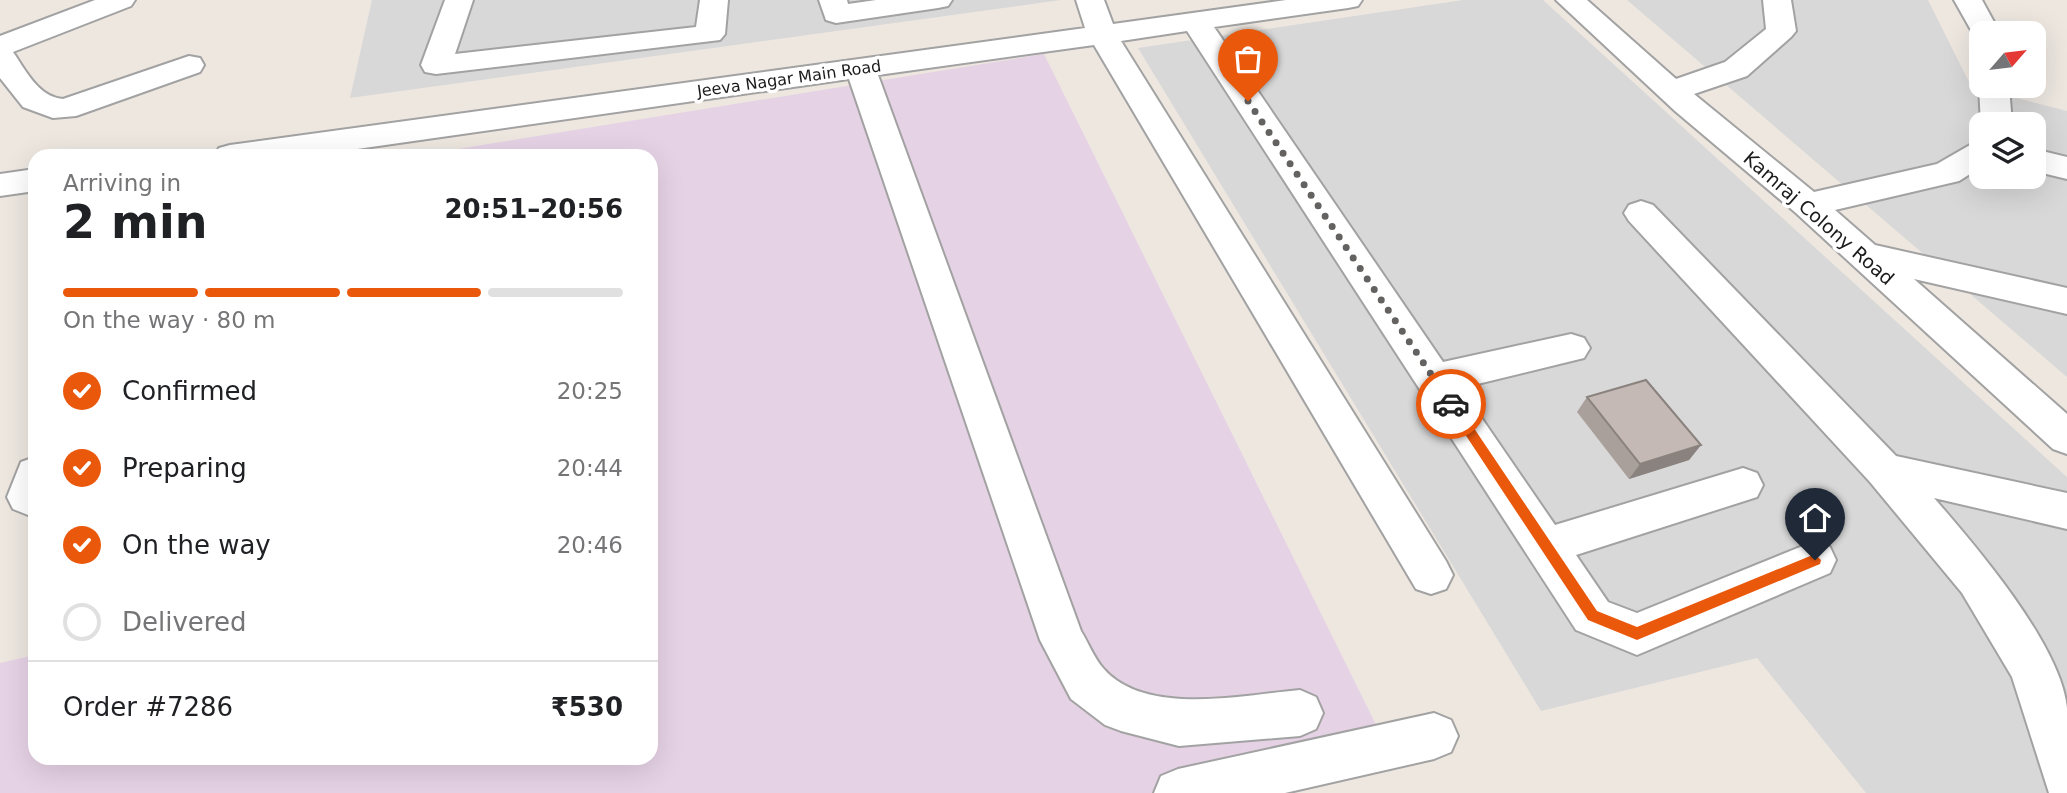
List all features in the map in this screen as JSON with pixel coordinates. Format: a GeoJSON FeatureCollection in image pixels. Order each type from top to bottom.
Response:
{"type":"FeatureCollection","features":[{"type":"Feature","properties":{"kind":"street"},"geometry":{"type":"LineString","coordinates":[[0,25],[68,0]]}},
{"type":"Feature","properties":{"kind":"street"},"geometry":{"type":"LineString","coordinates":[[0,46],[121,0]]}},
{"type":"Feature","properties":{"kind":"street"},"geometry":{"type":"LineString","coordinates":[[459,0],[436,65],[710,34],[714,0]]}},
{"type":"Feature","properties":{"kind":"street"},"geometry":{"type":"LineString","coordinates":[[833,0],[836,13],[938,0]]}},
{"type":"Feature","properties":{"kind":"street"},"geometry":{"type":"LineString","coordinates":[[1090,0],[1102,34],[1431,575]]}},
{"type":"Feature","properties":{"kind":"street","name":"Jeeva Nagar Main Road"},"geometry":{"type":"LineString","coordinates":[[326,149],[860,68],[1348,0]]}},
{"type":"Feature","properties":{"kind":"street","name":"Kamraj Colony Road"},"geometry":{"type":"LineString","coordinates":[[1570,0],[1672,92],[1808,205],[2062,431]]}},
{"type":"Feature","properties":{"kind":"street"},"geometry":{"type":"LineString","coordinates":[[1672,92],[1735,69],[1781,31],[1777,0]]}},
{"type":"Feature","properties":{"kind":"street"},"geometry":{"type":"LineString","coordinates":[[1968,0],[1981,21]]}},
{"type":"Feature","properties":{"kind":"street"},"geometry":{"type":"LineString","coordinates":[[1195,21],[1592,616],[1637,634],[1815,560]]}},
{"type":"Feature","properties":{"kind":"street"},"geometry":{"type":"LineString","coordinates":[[0,55],[35,103],[50,110],[65,109],[189,65]]}},
{"type":"Feature","properties":{"kind":"street"},"geometry":{"type":"LineString","coordinates":[[860,68],[1062,640],[1087,684],[1121,709],[1179,723],[1300,713]]}},
{"type":"Feature","properties":{"kind":"street"},"geometry":{"type":"LineString","coordinates":[[1808,205],[1947,173],[1969,160]]}},
{"type":"Feature","properties":{"kind":"street"},"geometry":{"type":"LineString","coordinates":[[2046,163],[2067,168]]}},
{"type":"Feature","properties":{"kind":"street"},"geometry":{"type":"LineString","coordinates":[[0,185],[28,181]]}},
{"type":"Feature","properties":{"kind":"street"},"geometry":{"type":"LineString","coordinates":[[1641,213],[1884,470],[1977,579],[2032,669],[2067,777]]}},
{"type":"Feature","properties":{"kind":"street"},"geometry":{"type":"LineString","coordinates":[[1860,254],[2067,301]]}},
{"type":"Feature","properties":{"kind":"street"},"geometry":{"type":"LineString","coordinates":[[1434,379],[1571,348]]}},
{"type":"Feature","properties":{"kind":"street"},"geometry":{"type":"LineString","coordinates":[[1884,470],[2067,511]]}},
{"type":"Feature","properties":{"kind":"street"},"geometry":{"type":"LineString","coordinates":[[1546,546],[1743,485]]}},
{"type":"Feature","properties":{"kind":"street"},"geometry":{"type":"LineString","coordinates":[[1178,793],[1434,736]]}},
{"type":"Feature","properties":{"kind":"shaded area"},"geometry":{"type":"Polygon","coordinates":[[[372,0],[1061,0],[350,98],[372,0]]]}},
{"type":"Feature","properties":{"kind":"shaded area"},"geometry":{"type":"Polygon","coordinates":[[[1463,0],[1543,0],[2067,477],[2067,793],[1866,793],[1757,658],[1541,711],[1138,48],[1463,0]]]}},
{"type":"Feature","properties":{"kind":"shaded area"},"geometry":{"type":"Polygon","coordinates":[[[1627,0],[1928,0],[1969,82],[1969,98],[2017,98],[2067,111],[2067,377],[1627,0]]]}},
{"type":"Feature","properties":{"kind":"shaded area"},"geometry":{"type":"Polygon","coordinates":[[[1044,54],[1392,757],[1221,793],[0,793],[0,663],[28,657],[28,765],[658,765],[658,149],[457,149],[1044,54]]]}},
{"type":"Feature","properties":{"kind":"building"},"geometry":{"type":"Polygon","coordinates":[[[1646,380],[1701,445],[1640,464],[1587,397],[1646,380]]]}},
{"type":"Feature","properties":{"kind":"way so far"},"geometry":{"type":"LineString","coordinates":[[1248,101],[1451,404]]}},
{"type":"Feature","properties":{"kind":"route"},"geometry":{"type":"LineString","coordinates":[[1451,404],[1592,616],[1637,634],[1815,560]]}}]}
